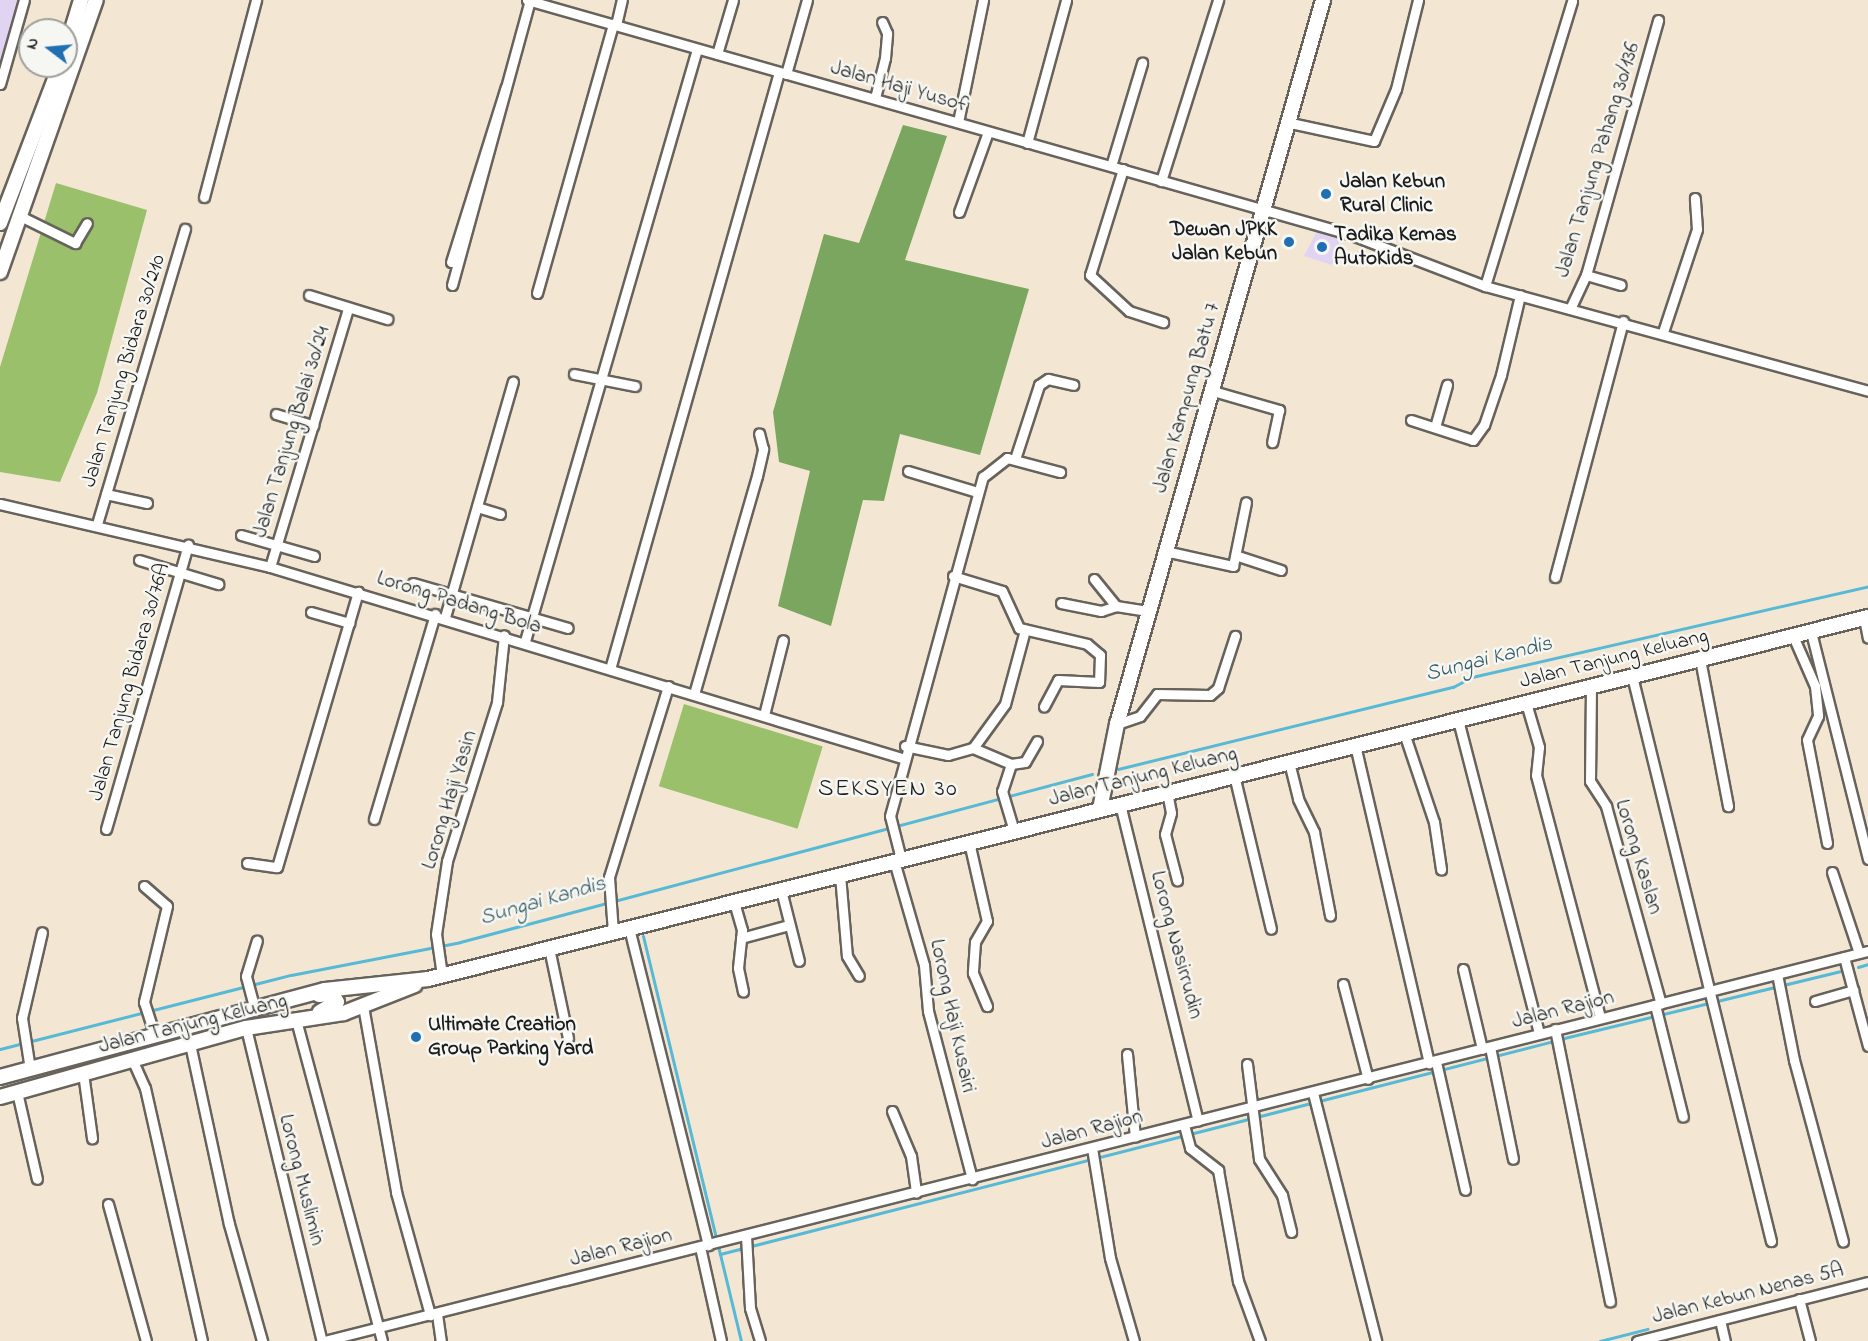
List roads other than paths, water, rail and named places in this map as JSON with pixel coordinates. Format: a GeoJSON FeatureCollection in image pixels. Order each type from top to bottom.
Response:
{"type":"FeatureCollection","features":[{"type":"Feature","properties":{"kind":"main road"},"geometry":{"type":"LineString","coordinates":[[75,18],[81,0]]}},
{"type":"Feature","properties":{"kind":"main road"},"geometry":{"type":"LineString","coordinates":[[0,272],[18,215],[96,0]]}},
{"type":"Feature","properties":{"kind":"main road","name":"Jalan Kampung Batu 7"},"geometry":{"type":"LineString","coordinates":[[1100,809],[1117,724],[1148,611],[1213,392],[1260,213],[1323,0]]}},
{"type":"Feature","properties":{"kind":"main road"},"geometry":{"type":"LineString","coordinates":[[0,223],[55,78]]}},
{"type":"Feature","properties":{"kind":"main road","name":"Jalan Tanjung Keluang"},"geometry":{"type":"LineString","coordinates":[[0,1077],[153,1031],[255,1010],[325,990],[435,977],[1167,792],[1234,776],[1290,768],[1355,745],[1404,733],[1526,705],[1591,695],[1634,685],[1700,659],[1793,636],[1812,639],[1866,618]]}},
{"type":"Feature","properties":{"kind":"main road","name":"Jalan Tanjung Keluang"},"geometry":{"type":"LineString","coordinates":[[0,1097],[246,1028],[363,1006],[435,977]]}},
{"type":"Feature","properties":{"kind":"main road"},"geometry":{"type":"LineString","coordinates":[[290,1000],[332,994],[336,998],[330,1010],[296,1020]]}},
{"type":"Feature","properties":{"kind":"street"},"geometry":{"type":"LineString","coordinates":[[0,84],[24,0]]}},
{"type":"Feature","properties":{"kind":"street"},"geometry":{"type":"LineString","coordinates":[[204,197],[256,0]]}},
{"type":"Feature","properties":{"kind":"street"},"geometry":{"type":"LineString","coordinates":[[452,285],[529,0]]}},
{"type":"Feature","properties":{"kind":"street","name":"Jalan Haji Yusof"},"geometry":{"type":"LineString","coordinates":[[529,0],[1123,169],[1260,213],[1349,234],[1485,286],[1623,321],[1868,391]]}},
{"type":"Feature","properties":{"kind":"street"},"geometry":{"type":"LineString","coordinates":[[537,293],[622,0]]}},
{"type":"Feature","properties":{"kind":"street"},"geometry":{"type":"LineString","coordinates":[[717,54],[733,0]]}},
{"type":"Feature","properties":{"kind":"street"},"geometry":{"type":"LineString","coordinates":[[610,669],[782,73],[807,0]]}},
{"type":"Feature","properties":{"kind":"street"},"geometry":{"type":"LineString","coordinates":[[958,122],[983,0]]}},
{"type":"Feature","properties":{"kind":"street"},"geometry":{"type":"LineString","coordinates":[[1028,143],[1066,0]]}},
{"type":"Feature","properties":{"kind":"street"},"geometry":{"type":"LineString","coordinates":[[1161,181],[1218,0]]}},
{"type":"Feature","properties":{"kind":"street"},"geometry":{"type":"LineString","coordinates":[[1286,122],[1374,141],[1390,107],[1418,0]]}},
{"type":"Feature","properties":{"kind":"street"},"geometry":{"type":"LineString","coordinates":[[1485,286],[1572,1]]}},
{"type":"Feature","properties":{"kind":"street","name":"Jalan Tanjung Pahang 30/136"},"geometry":{"type":"LineString","coordinates":[[1570,309],[1586,274],[1658,20]]}},
{"type":"Feature","properties":{"kind":"street"},"geometry":{"type":"LineString","coordinates":[[875,99],[885,58],[887,33],[882,22]]}},
{"type":"Feature","properties":{"kind":"street"},"geometry":{"type":"LineString","coordinates":[[525,641],[600,382],[625,311],[698,49]]}},
{"type":"Feature","properties":{"kind":"street"},"geometry":{"type":"LineString","coordinates":[[1111,166],[1142,63]]}},
{"type":"Feature","properties":{"kind":"street"},"geometry":{"type":"LineString","coordinates":[[451,262],[507,84]]}},
{"type":"Feature","properties":{"kind":"street"},"geometry":{"type":"LineString","coordinates":[[959,212],[988,132]]}},
{"type":"Feature","properties":{"kind":"street"},"geometry":{"type":"LineString","coordinates":[[1123,169],[1090,275],[1129,311],[1163,322]]}},
{"type":"Feature","properties":{"kind":"street"},"geometry":{"type":"LineString","coordinates":[[1663,332],[1697,229],[1695,198]]}},
{"type":"Feature","properties":{"kind":"street"},"geometry":{"type":"LineString","coordinates":[[18,215],[75,243],[87,223]]}},
{"type":"Feature","properties":{"kind":"street","name":"Jalan Tanjung Bidara 30/210"},"geometry":{"type":"LineString","coordinates":[[97,524],[184,229]]}},
{"type":"Feature","properties":{"kind":"street"},"geometry":{"type":"LineString","coordinates":[[1586,274],[1621,285]]}},
{"type":"Feature","properties":{"kind":"street"},"geometry":{"type":"LineString","coordinates":[[309,295],[387,319]]}},
{"type":"Feature","properties":{"kind":"street"},"geometry":{"type":"LineString","coordinates":[[1411,420],[1473,440],[1484,425],[1520,295]]}},
{"type":"Feature","properties":{"kind":"street","name":"Jalan Tanjung Balai 30/24"},"geometry":{"type":"LineString","coordinates":[[270,567],[348,308]]}},
{"type":"Feature","properties":{"kind":"street"},"geometry":{"type":"LineString","coordinates":[[1555,577],[1623,321]]}},
{"type":"Feature","properties":{"kind":"street"},"geometry":{"type":"LineString","coordinates":[[573,374],[600,382],[608,378],[635,386]]}},
{"type":"Feature","properties":{"kind":"street"},"geometry":{"type":"LineString","coordinates":[[1015,459],[1039,385],[1048,379],[1073,385]]}},
{"type":"Feature","properties":{"kind":"street"},"geometry":{"type":"LineString","coordinates":[[445,617],[513,382]]}},
{"type":"Feature","properties":{"kind":"street"},"geometry":{"type":"LineString","coordinates":[[1435,427],[1447,385]]}},
{"type":"Feature","properties":{"kind":"street"},"geometry":{"type":"LineString","coordinates":[[1213,392],[1279,410],[1272,442]]}},
{"type":"Feature","properties":{"kind":"street"},"geometry":{"type":"LineString","coordinates":[[276,414],[313,425]]}},
{"type":"Feature","properties":{"kind":"street"},"geometry":{"type":"LineString","coordinates":[[694,694],[757,476],[763,449],[759,433]]}},
{"type":"Feature","properties":{"kind":"street"},"geometry":{"type":"LineString","coordinates":[[902,758],[977,492],[988,468],[1015,459],[1060,472]]}},
{"type":"Feature","properties":{"kind":"street"},"geometry":{"type":"LineString","coordinates":[[908,471],[977,492]]}},
{"type":"Feature","properties":{"kind":"street"},"geometry":{"type":"LineString","coordinates":[[106,494],[147,503]]}},
{"type":"Feature","properties":{"kind":"street"},"geometry":{"type":"LineString","coordinates":[[1165,551],[1220,566],[1233,566],[1238,556],[1246,502]]}},
{"type":"Feature","properties":{"kind":"street","name":"Lorong Padang Bola"},"geometry":{"type":"LineString","coordinates":[[0,504],[188,545],[270,567],[504,634],[610,669],[902,758]]}},
{"type":"Feature","properties":{"kind":"street"},"geometry":{"type":"LineString","coordinates":[[477,507],[500,514]]}},
{"type":"Feature","properties":{"kind":"street"},"geometry":{"type":"LineString","coordinates":[[242,535],[314,556]]}},
{"type":"Feature","properties":{"kind":"street","name":"Jalan Tanjung Bidara 30/76A"},"geometry":{"type":"LineString","coordinates":[[106,829],[188,545]]}},
{"type":"Feature","properties":{"kind":"street"},"geometry":{"type":"LineString","coordinates":[[1238,556],[1281,570]]}},
{"type":"Feature","properties":{"kind":"street"},"geometry":{"type":"LineString","coordinates":[[139,560],[218,584]]}},
{"type":"Feature","properties":{"kind":"street"},"geometry":{"type":"LineString","coordinates":[[953,576],[1002,591],[1010,617],[1025,630],[1087,644],[1100,655],[1099,682],[1058,680],[1044,705]]}},
{"type":"Feature","properties":{"kind":"street"},"geometry":{"type":"LineString","coordinates":[[1094,579],[1116,606]]}},
{"type":"Feature","properties":{"kind":"street"},"geometry":{"type":"LineString","coordinates":[[413,583],[568,628]]}},
{"type":"Feature","properties":{"kind":"street"},"geometry":{"type":"LineString","coordinates":[[247,863],[270,870],[277,865],[358,592]]}},
{"type":"Feature","properties":{"kind":"street"},"geometry":{"type":"LineString","coordinates":[[1061,603],[1101,611],[1116,606],[1148,611]]}},
{"type":"Feature","properties":{"kind":"street"},"geometry":{"type":"LineString","coordinates":[[311,612],[349,623]]}},
{"type":"Feature","properties":{"kind":"street"},"geometry":{"type":"LineString","coordinates":[[374,819],[435,614]]}},
{"type":"Feature","properties":{"kind":"street"},"geometry":{"type":"LineString","coordinates":[[1866,618],[1868,638]]}},
{"type":"Feature","properties":{"kind":"street"},"geometry":{"type":"LineString","coordinates":[[905,746],[948,755],[973,748],[1005,704],[1025,630]]}},
{"type":"Feature","properties":{"kind":"street","name":"Lorong Haji Yasin"},"geometry":{"type":"LineString","coordinates":[[435,977],[437,955],[435,934],[447,861],[497,702],[504,634]]}},
{"type":"Feature","properties":{"kind":"street"},"geometry":{"type":"LineString","coordinates":[[1117,724],[1140,716],[1157,694],[1210,695],[1218,688],[1234,636]]}},
{"type":"Feature","properties":{"kind":"street"},"geometry":{"type":"LineString","coordinates":[[1793,636],[1815,686],[1818,716],[1807,740],[1827,843]]}},
{"type":"Feature","properties":{"kind":"street"},"geometry":{"type":"LineString","coordinates":[[1812,639],[1868,859]]}},
{"type":"Feature","properties":{"kind":"street"},"geometry":{"type":"LineString","coordinates":[[764,715],[783,640]]}},
{"type":"Feature","properties":{"kind":"street"},"geometry":{"type":"LineString","coordinates":[[1700,659],[1728,806]]}},
{"type":"Feature","properties":{"kind":"street"},"geometry":{"type":"LineString","coordinates":[[1634,685],[1771,1241]]}},
{"type":"Feature","properties":{"kind":"street"},"geometry":{"type":"LineString","coordinates":[[613,932],[608,890],[668,686]]}},
{"type":"Feature","properties":{"kind":"street","name":"Lorong Kaslan"},"geometry":{"type":"LineString","coordinates":[[1591,695],[1590,781],[1606,806],[1657,981],[1660,1021],[1683,1117]]}},
{"type":"Feature","properties":{"kind":"street"},"geometry":{"type":"LineString","coordinates":[[1526,705],[1539,747],[1536,775],[1598,1014]]}},
{"type":"Feature","properties":{"kind":"street"},"geometry":{"type":"LineString","coordinates":[[1458,720],[1539,1034]]}},
{"type":"Feature","properties":{"kind":"street"},"geometry":{"type":"LineString","coordinates":[[1404,733],[1434,822],[1442,869]]}},
{"type":"Feature","properties":{"kind":"street"},"geometry":{"type":"LineString","coordinates":[[973,748],[1011,764],[1025,762],[1036,741]]}},
{"type":"Feature","properties":{"kind":"street"},"geometry":{"type":"LineString","coordinates":[[1355,745],[1465,1190]]}},
{"type":"Feature","properties":{"kind":"street","name":"Lorong Haji Kusairi"},"geometry":{"type":"LineString","coordinates":[[902,758],[890,816],[896,840],[897,860],[924,965],[928,1011],[971,1176]]}},
{"type":"Feature","properties":{"kind":"street"},"geometry":{"type":"LineString","coordinates":[[1011,764],[1002,791],[1014,831]]}},
{"type":"Feature","properties":{"kind":"street"},"geometry":{"type":"LineString","coordinates":[[1290,768],[1314,832],[1330,915]]}},
{"type":"Feature","properties":{"kind":"street"},"geometry":{"type":"LineString","coordinates":[[1234,776],[1271,929]]}},
{"type":"Feature","properties":{"kind":"street"},"geometry":{"type":"LineString","coordinates":[[1167,792],[1171,813],[1165,834],[1177,880]]}},
{"type":"Feature","properties":{"kind":"street","name":"Lorong Nasirrudin"},"geometry":{"type":"LineString","coordinates":[[1120,804],[1196,1096],[1198,1121]]}},
{"type":"Feature","properties":{"kind":"street"},"geometry":{"type":"LineString","coordinates":[[969,842],[987,921],[975,942],[974,973],[987,1006]]}},
{"type":"Feature","properties":{"kind":"street"},"geometry":{"type":"LineString","coordinates":[[1832,872],[1863,952]]}},
{"type":"Feature","properties":{"kind":"street"},"geometry":{"type":"LineString","coordinates":[[840,875],[847,956],[859,976]]}},
{"type":"Feature","properties":{"kind":"street"},"geometry":{"type":"LineString","coordinates":[[144,886],[167,906],[144,1002],[153,1031]]}},
{"type":"Feature","properties":{"kind":"street"},"geometry":{"type":"LineString","coordinates":[[781,890],[799,961]]}},
{"type":"Feature","properties":{"kind":"street"},"geometry":{"type":"LineString","coordinates":[[734,902],[741,938],[743,991]]}},
{"type":"Feature","properties":{"kind":"street"},"geometry":{"type":"LineString","coordinates":[[741,938],[789,925]]}},
{"type":"Feature","properties":{"kind":"street"},"geometry":{"type":"LineString","coordinates":[[628,928],[709,1246],[705,1272],[721,1341]]}},
{"type":"Feature","properties":{"kind":"street"},"geometry":{"type":"LineString","coordinates":[[30,1069],[21,1036],[42,932]]}},
{"type":"Feature","properties":{"kind":"street"},"geometry":{"type":"LineString","coordinates":[[255,1010],[247,980],[257,941]]}},
{"type":"Feature","properties":{"kind":"street"},"geometry":{"type":"LineString","coordinates":[[549,948],[568,1038]]}},
{"type":"Feature","properties":{"kind":"street","name":"Jalan Rajion"},"geometry":{"type":"LineString","coordinates":[[323,1341],[380,1334],[433,1314],[746,1238],[971,1176],[1093,1151],[1135,1137],[1184,1127],[1198,1121],[1251,1111],[1314,1095],[1368,1077],[1434,1064],[1486,1048],[1555,1032],[1598,1014],[1658,1004],[1710,986],[1778,977],[1863,952]]}},
{"type":"Feature","properties":{"kind":"street"},"geometry":{"type":"LineString","coordinates":[[1844,957],[1868,1046]]}},
{"type":"Feature","properties":{"kind":"street"},"geometry":{"type":"LineString","coordinates":[[1463,969],[1486,1048],[1513,1159]]}},
{"type":"Feature","properties":{"kind":"street"},"geometry":{"type":"LineString","coordinates":[[1778,977],[1794,1060],[1843,1241]]}},
{"type":"Feature","properties":{"kind":"street"},"geometry":{"type":"LineString","coordinates":[[1343,984],[1368,1077]]}},
{"type":"Feature","properties":{"kind":"street"},"geometry":{"type":"LineString","coordinates":[[1815,1001],[1853,990]]}},
{"type":"Feature","properties":{"kind":"street"},"geometry":{"type":"LineString","coordinates":[[363,1006],[396,1192],[441,1341]]}},
{"type":"Feature","properties":{"kind":"street"},"geometry":{"type":"LineString","coordinates":[[296,1020],[380,1334]]}},
{"type":"Feature","properties":{"kind":"street","name":"Lorong Muslimin"},"geometry":{"type":"LineString","coordinates":[[246,1028],[323,1341]]}},
{"type":"Feature","properties":{"kind":"street"},"geometry":{"type":"LineString","coordinates":[[1555,1032],[1610,1302]]}},
{"type":"Feature","properties":{"kind":"street"},"geometry":{"type":"LineString","coordinates":[[190,1044],[229,1224],[262,1341]]}},
{"type":"Feature","properties":{"kind":"street"},"geometry":{"type":"LineString","coordinates":[[1127,1054],[1135,1137]]}},
{"type":"Feature","properties":{"kind":"street"},"geometry":{"type":"LineString","coordinates":[[132,1059],[145,1088],[202,1341]]}},
{"type":"Feature","properties":{"kind":"street"},"geometry":{"type":"LineString","coordinates":[[1247,1064],[1251,1111],[1259,1159],[1282,1195],[1291,1232]]}},
{"type":"Feature","properties":{"kind":"street"},"geometry":{"type":"LineString","coordinates":[[83,1073],[92,1138]]}},
{"type":"Feature","properties":{"kind":"street"},"geometry":{"type":"LineString","coordinates":[[17,1092],[37,1179]]}},
{"type":"Feature","properties":{"kind":"street"},"geometry":{"type":"LineString","coordinates":[[1314,1095],[1376,1341]]}},
{"type":"Feature","properties":{"kind":"street"},"geometry":{"type":"LineString","coordinates":[[892,1111],[911,1156],[916,1193]]}},
{"type":"Feature","properties":{"kind":"street"},"geometry":{"type":"LineString","coordinates":[[1184,1127],[1187,1141],[1218,1170],[1238,1281],[1260,1341]]}},
{"type":"Feature","properties":{"kind":"street"},"geometry":{"type":"LineString","coordinates":[[1093,1151],[1098,1166],[1110,1258],[1134,1341]]}},
{"type":"Feature","properties":{"kind":"street"},"geometry":{"type":"LineString","coordinates":[[108,1204],[146,1341]]}},
{"type":"Feature","properties":{"kind":"street"},"geometry":{"type":"LineString","coordinates":[[746,1238],[750,1258],[750,1308],[760,1341]]}},
{"type":"Feature","properties":{"kind":"street","name":"Jalan Kebun Nenas 5A"},"geometry":{"type":"LineString","coordinates":[[1638,1341],[1868,1282]]}},
{"type":"Feature","properties":{"kind":"street"},"geometry":{"type":"LineString","coordinates":[[1800,1299],[1810,1341]]}},
{"type":"Feature","properties":{"kind":"street"},"geometry":{"type":"LineString","coordinates":[[1720,1320],[1725,1341]]}},
{"type":"Feature","properties":{"kind":"waterway","name":"Sungai Kandis"},"geometry":{"type":"LineString","coordinates":[[1118,769],[1453,687],[1472,677],[1868,586]]}},
{"type":"Feature","properties":{"kind":"waterway","name":"Sungai Kandis"},"geometry":{"type":"LineString","coordinates":[[0,1049],[291,975],[460,942],[1092,774]]}},
{"type":"Feature","properties":{"kind":"waterway"},"geometry":{"type":"LineString","coordinates":[[643,936],[720,1254]]}},
{"type":"Feature","properties":{"kind":"waterway"},"geometry":{"type":"LineString","coordinates":[[1858,967],[1868,964]]}},
{"type":"Feature","properties":{"kind":"waterway"},"geometry":{"type":"LineString","coordinates":[[1560,1039],[1841,971]]}},
{"type":"Feature","properties":{"kind":"waterway"},"geometry":{"type":"LineString","coordinates":[[741,1341],[720,1254],[1554,1041]]}},
{"type":"Feature","properties":{"kind":"waterway"},"geometry":{"type":"LineString","coordinates":[[1600,1341],[1647,1329]]}},
{"type":"Feature","properties":{"kind":"place","name":"Jalan Kebun Rural Clinic"},"geometry":{"type":"Point","coordinates":[1326,194]}},
{"type":"Feature","properties":{"kind":"place","name":"Dewan JPKK Jalan Kebun"},"geometry":{"type":"Point","coordinates":[1289,242]}},
{"type":"Feature","properties":{"kind":"place","name":"Tadika Kemas AutoKids"},"geometry":{"type":"Point","coordinates":[1322,247]}},
{"type":"Feature","properties":{"kind":"place","name":"Ultimate Creation Group Parking Yard"},"geometry":{"type":"Point","coordinates":[416,1037]}},
{"type":"Feature","properties":{"kind":"district","name":"SEKSYEN 30"},"geometry":{"type":"Point","coordinates":[888,790]}}]}
